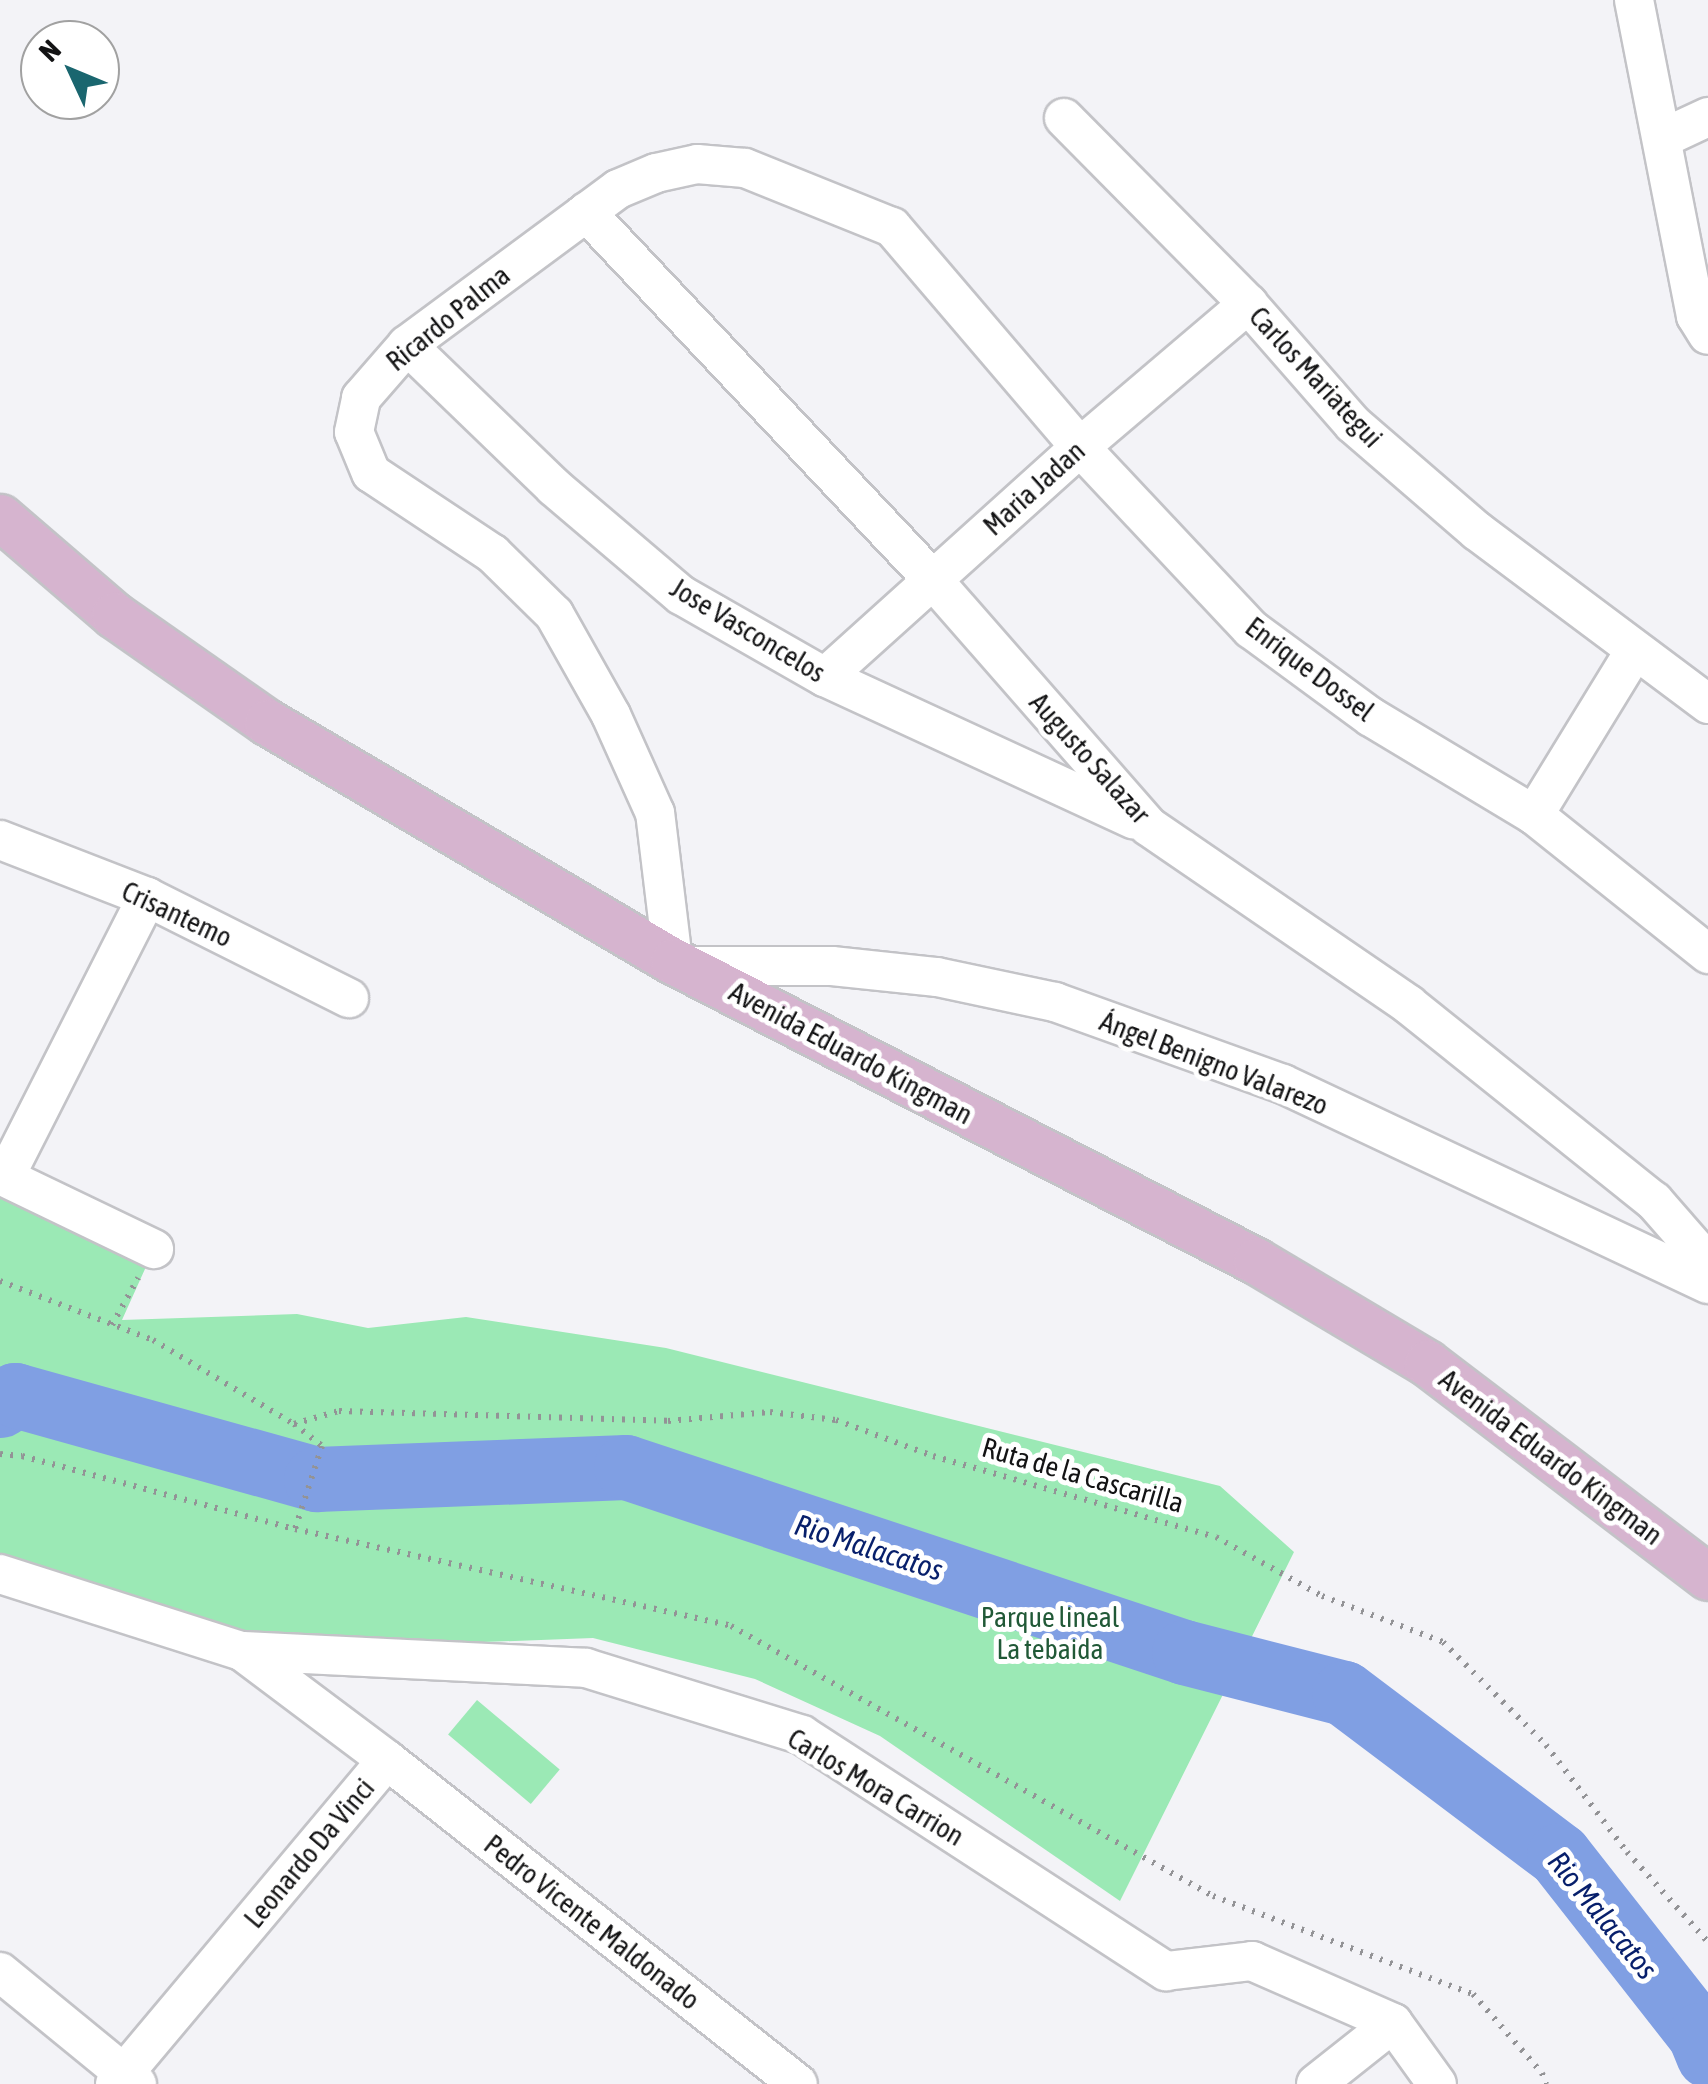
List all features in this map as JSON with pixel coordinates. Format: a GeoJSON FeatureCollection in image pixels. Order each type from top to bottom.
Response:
{"type":"FeatureCollection","features":[{"type":"Feature","properties":{"kind":"main road","name":"Avenida Eduardo Kingman"},"geometry":{"type":"LineString","coordinates":[[0,517],[114,615],[267,722],[680,964],[1256,1261],[1427,1363],[1708,1577]]}},
{"type":"Feature","properties":{"kind":"street"},"geometry":{"type":"LineString","coordinates":[[1634,0],[1704,321]]}},
{"type":"Feature","properties":{"kind":"street"},"geometry":{"type":"LineString","coordinates":[[1663,138],[1708,117]]}},
{"type":"Feature","properties":{"kind":"street","name":"Carlos Mariategui"},"geometry":{"type":"LineString","coordinates":[[1064,118],[1248,304],[1353,424],[1477,531],[1708,704]]}},
{"type":"Feature","properties":{"kind":"street","name":"Ricardo Palma"},"geometry":{"type":"LineString","coordinates":[[680,964],[655,813],[612,715],[554,614],[492,554],[371,472],[354,432],[361,398],[407,345],[618,189],[656,174],[697,164],[745,168],[892,227]]}},
{"type":"Feature","properties":{"kind":"street","name":"Augusto Salazar"},"geometry":{"type":"LineString","coordinates":[[586,212],[934,580],[1148,826],[1424,1016],[1654,1201],[1708,1263]]}},
{"type":"Feature","properties":{"kind":"street","name":"Enrique Dossel"},"geometry":{"type":"LineString","coordinates":[[892,227],[1080,446],[1251,628],[1371,717],[1534,815],[1708,954]]}},
{"type":"Feature","properties":{"kind":"street","name":"Maria Jadan"},"geometry":{"type":"LineString","coordinates":[[825,677],[1080,446],[1248,304]]}},
{"type":"Feature","properties":{"kind":"street","name":"Jose Vasconcelos"},"geometry":{"type":"LineString","coordinates":[[407,345],[554,487],[681,595],[825,677],[1148,826]]}},
{"type":"Feature","properties":{"kind":"street"},"geometry":{"type":"LineString","coordinates":[[1534,815],[1634,652]]}},
{"type":"Feature","properties":{"kind":"street","name":"Crisantemo"},"geometry":{"type":"LineString","coordinates":[[0,840],[147,897],[349,998]]}},
{"type":"Feature","properties":{"kind":"street"},"geometry":{"type":"LineString","coordinates":[[147,897],[2,1176],[154,1249]]}},
{"type":"Feature","properties":{"kind":"street","name":"Ángel Benigno Valarezo"},"geometry":{"type":"LineString","coordinates":[[680,964],[832,966],[937,977],[1055,1002],[1283,1084],[1708,1284]]}},
{"type":"Feature","properties":{"kind":"street"},"geometry":{"type":"LineString","coordinates":[[0,1574],[242,1651]]}},
{"type":"Feature","properties":{"kind":"street","name":"Leonardo Da Vinci"},"geometry":{"type":"LineString","coordinates":[[125,2080],[386,1760],[242,1651]]}},
{"type":"Feature","properties":{"kind":"street","name":"Carlos Mora Carrion"},"geometry":{"type":"LineString","coordinates":[[242,1651],[586,1668],[802,1735],[1166,1972],[1252,1961],[1392,2023]]}},
{"type":"Feature","properties":{"kind":"street","name":"Pedro Vicente Maldonado"},"geometry":{"type":"LineString","coordinates":[[386,1760],[798,2084]]}},
{"type":"Feature","properties":{"kind":"street"},"geometry":{"type":"LineString","coordinates":[[0,1972],[125,2080]]}},
{"type":"Feature","properties":{"kind":"street"},"geometry":{"type":"LineString","coordinates":[[1316,2084],[1392,2023],[1436,2084]]}},
{"type":"Feature","properties":{"kind":"path"},"geometry":{"type":"LineString","coordinates":[[112,1325],[154,1249]]}},
{"type":"Feature","properties":{"kind":"path"},"geometry":{"type":"LineString","coordinates":[[0,1281],[153,1340],[294,1424],[322,1446],[295,1529]]}},
{"type":"Feature","properties":{"kind":"path","name":"Ruta de la Cascarilla"},"geometry":{"type":"LineString","coordinates":[[294,1424],[338,1411],[668,1421],[770,1412],[836,1420],[933,1456],[1216,1537],[1322,1596],[1443,1642],[1546,1744],[1627,1852],[1708,1942]]}},
{"type":"Feature","properties":{"kind":"path"},"geometry":{"type":"LineString","coordinates":[[0,1454],[22,1456],[295,1529],[732,1626],[1213,1896],[1473,1994],[1542,2074],[1546,2084]]}},
{"type":"Feature","properties":{"kind":"green space","name":"Parque lineal La tebaida"},"geometry":{"type":"Polygon","coordinates":[[[0,1175],[154,1249],[122,1320],[297,1314],[368,1328],[466,1317],[666,1348],[1220,1486],[1294,1552],[1120,1901],[880,1736],[755,1679],[593,1638],[242,1651],[0,1574],[0,1175]]]}},
{"type":"Feature","properties":{"kind":"green space"},"geometry":{"type":"Polygon","coordinates":[[[477,1700],[560,1769],[531,1804],[448,1734],[477,1700]]]}},
{"type":"Feature","properties":{"kind":"waterway","name":"Rio Malacatos"},"geometry":{"type":"LineString","coordinates":[[0,1405],[15,1395],[316,1479],[626,1467],[1184,1652],[1344,1693],[1559,1855],[1700,2035],[1708,2055]]}}]}
